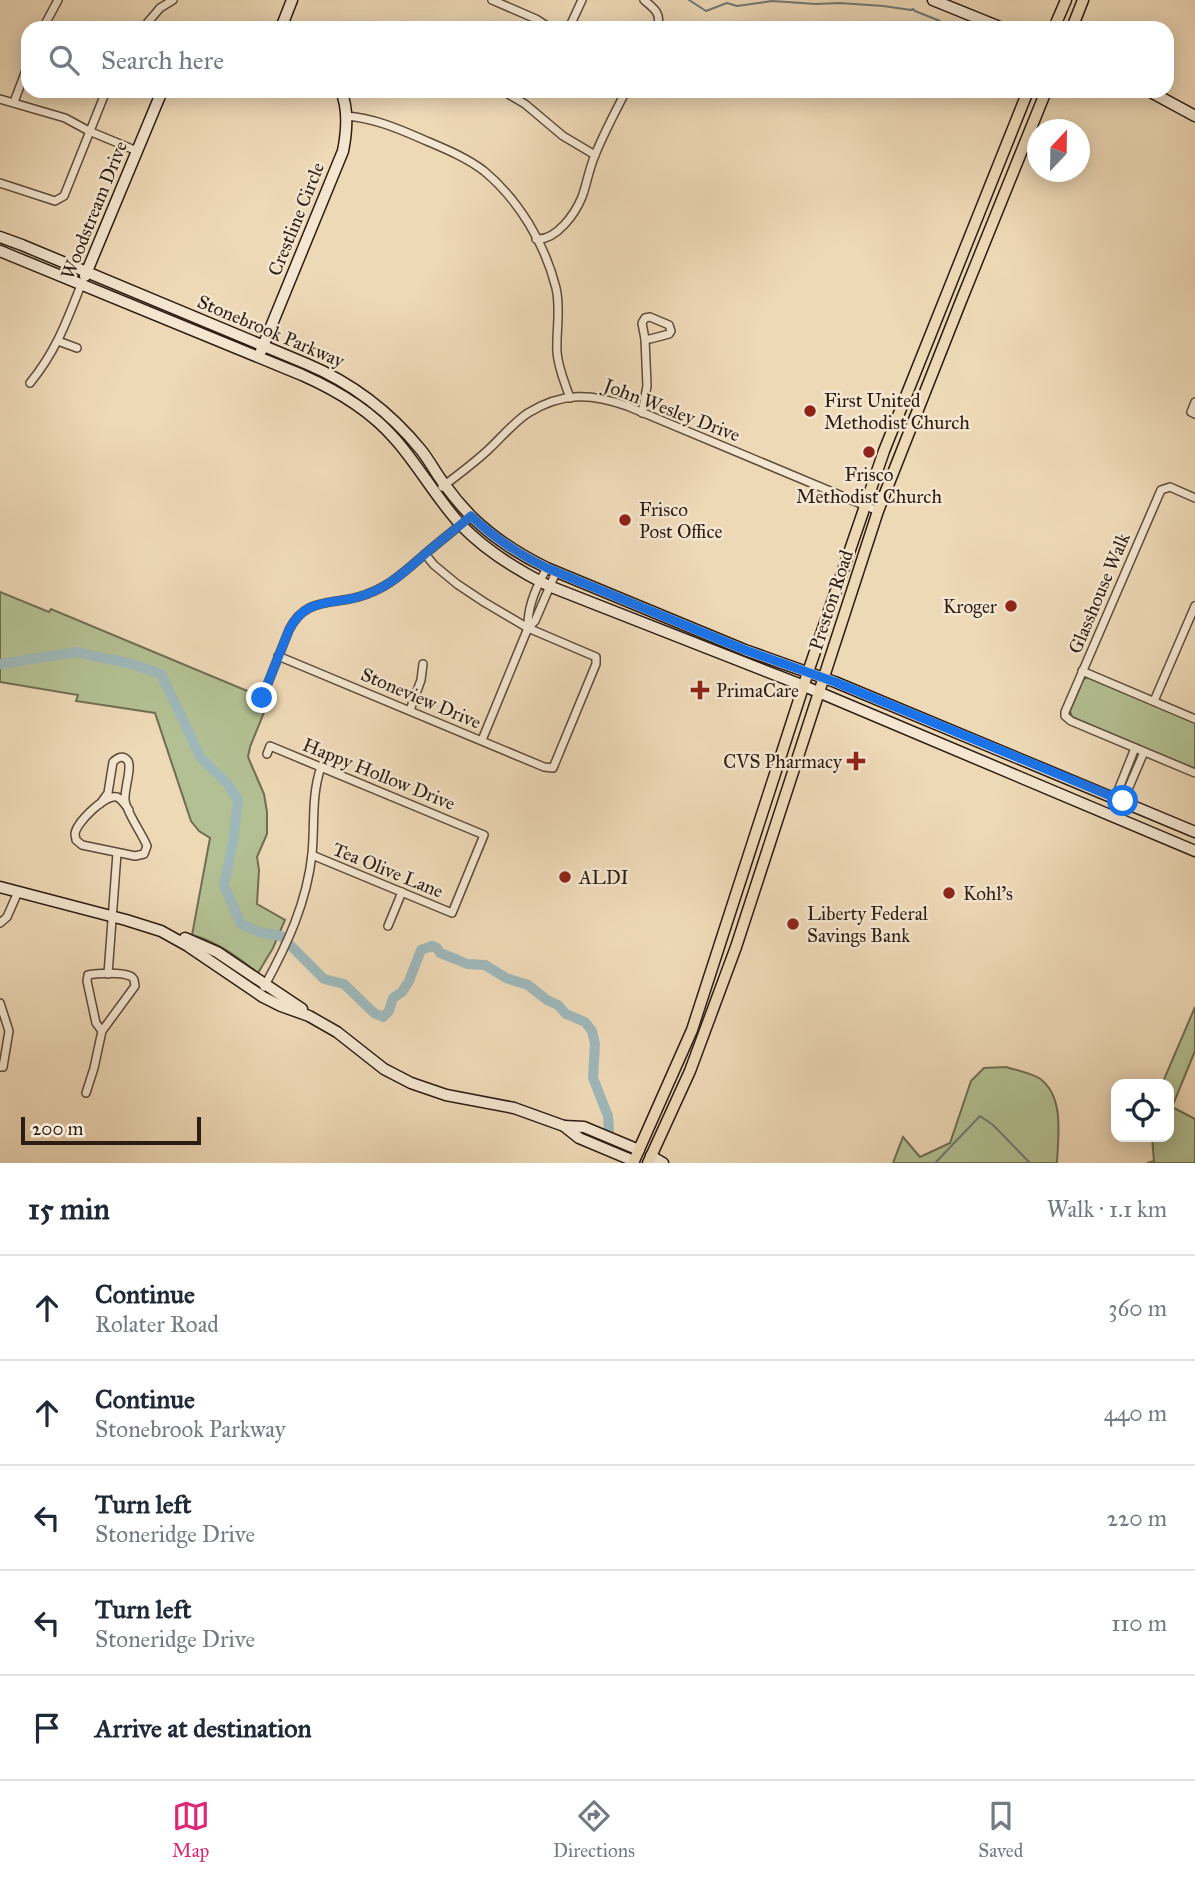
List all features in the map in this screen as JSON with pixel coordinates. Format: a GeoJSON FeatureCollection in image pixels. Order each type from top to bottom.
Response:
{"type":"FeatureCollection","features":[{"type":"Feature","properties":{"kind":"main road"},"geometry":{"type":"LineString","coordinates":[[284,21],[292,0]]}},
{"type":"Feature","properties":{"kind":"main road"},"geometry":{"type":"LineString","coordinates":[[933,0],[985,21]]}},
{"type":"Feature","properties":{"kind":"main road"},"geometry":{"type":"LineString","coordinates":[[1058,21],[1066,0]]}},
{"type":"Feature","properties":{"kind":"main road"},"geometry":{"type":"LineString","coordinates":[[1075,21],[1083,0]]}},
{"type":"Feature","properties":{"kind":"main road","name":"Woodstream Drive"},"geometry":{"type":"LineString","coordinates":[[81,285],[159,98]]}},
{"type":"Feature","properties":{"kind":"main road","name":"Crestline Circle"},"geometry":{"type":"LineString","coordinates":[[259,358],[343,151],[346,116],[342,98]]}},
{"type":"Feature","properties":{"kind":"main road","name":"Preston Road"},"geometry":{"type":"LineString","coordinates":[[634,1162],[684,1049],[703,996],[864,505],[900,408],[1025,98]]}},
{"type":"Feature","properties":{"kind":"main road","name":"Preston Road"},"geometry":{"type":"LineString","coordinates":[[649,1160],[690,1071],[736,947],[878,511],[1043,98]]}},
{"type":"Feature","properties":{"kind":"main road"},"geometry":{"type":"LineString","coordinates":[[1162,98],[1195,116]]}},
{"type":"Feature","properties":{"kind":"main road","name":"Stonebrook Parkway"},"geometry":{"type":"LineString","coordinates":[[0,237],[264,345],[344,381],[404,430],[471,516],[520,555],[693,629],[824,678],[1195,832]]}},
{"type":"Feature","properties":{"kind":"main road","name":"Stonebrook Parkway"},"geometry":{"type":"LineString","coordinates":[[0,251],[317,382],[367,413],[395,439],[434,493],[481,544],[510,566],[544,584],[819,692],[1195,851]]}},
{"type":"Feature","properties":{"kind":"main road"},"geometry":{"type":"LineString","coordinates":[[367,413],[374,403]]}},
{"type":"Feature","properties":{"kind":"main road"},"geometry":{"type":"LineString","coordinates":[[631,618],[636,605]]}},
{"type":"Feature","properties":{"kind":"main road"},"geometry":{"type":"LineString","coordinates":[[687,642],[693,629]]}},
{"type":"Feature","properties":{"kind":"main road"},"geometry":{"type":"LineString","coordinates":[[915,733],[920,718]]}},
{"type":"Feature","properties":{"kind":"main road"},"geometry":{"type":"LineString","coordinates":[[988,764],[995,748]]}},
{"type":"Feature","properties":{"kind":"main road"},"geometry":{"type":"LineString","coordinates":[[1114,817],[1119,800]]}},
{"type":"Feature","properties":{"kind":"main road"},"geometry":{"type":"LineString","coordinates":[[760,820],[775,826]]}},
{"type":"Feature","properties":{"kind":"main road"},"geometry":{"type":"LineString","coordinates":[[0,887],[112,916],[175,937],[262,990],[275,1004],[313,1018],[337,1032],[377,1064],[411,1083],[446,1096],[514,1108],[564,1126],[584,1127],[639,1150],[649,1160],[663,1163]]}},
{"type":"Feature","properties":{"kind":"main road"},"geometry":{"type":"LineString","coordinates":[[703,996],[716,1000]]}},
{"type":"Feature","properties":{"kind":"main road"},"geometry":{"type":"LineString","coordinates":[[564,1126],[579,1138],[634,1162]]}},
{"type":"Feature","properties":{"kind":"street"},"geometry":{"type":"LineString","coordinates":[[47,21],[58,0]]}},
{"type":"Feature","properties":{"kind":"street"},"geometry":{"type":"LineString","coordinates":[[149,21],[160,8],[173,0]]}},
{"type":"Feature","properties":{"kind":"street"},"geometry":{"type":"LineString","coordinates":[[492,0],[539,21]]}},
{"type":"Feature","properties":{"kind":"street"},"geometry":{"type":"LineString","coordinates":[[572,21],[582,0]]}},
{"type":"Feature","properties":{"kind":"street"},"geometry":{"type":"LineString","coordinates":[[644,0],[656,10],[660,21]]}},
{"type":"Feature","properties":{"kind":"street"},"geometry":{"type":"LineString","coordinates":[[14,102],[21,84]]}},
{"type":"Feature","properties":{"kind":"street"},"geometry":{"type":"LineString","coordinates":[[0,183],[55,201],[64,196],[103,98]]}},
{"type":"Feature","properties":{"kind":"street"},"geometry":{"type":"LineString","coordinates":[[515,98],[563,136],[595,155]]}},
{"type":"Feature","properties":{"kind":"street"},"geometry":{"type":"LineString","coordinates":[[536,239],[541,240],[554,233],[574,212],[595,155],[623,98]]}},
{"type":"Feature","properties":{"kind":"street"},"geometry":{"type":"LineString","coordinates":[[0,99],[65,118],[137,151]]}},
{"type":"Feature","properties":{"kind":"street"},"geometry":{"type":"LineString","coordinates":[[346,116],[373,120],[451,152],[482,170],[506,191],[527,221],[548,264],[556,288],[557,352],[570,398]]}},
{"type":"Feature","properties":{"kind":"street","name":"Woodstream Drive"},"geometry":{"type":"LineString","coordinates":[[30,383],[44,366],[58,341],[81,285]]}},
{"type":"Feature","properties":{"kind":"street"},"geometry":{"type":"LineString","coordinates":[[642,413],[647,386],[645,339]]}},
{"type":"Feature","properties":{"kind":"street"},"geometry":{"type":"LineString","coordinates":[[58,341],[77,348]]}},
{"type":"Feature","properties":{"kind":"street","name":"John Wesley Drive"},"geometry":{"type":"LineString","coordinates":[[434,493],[527,414],[557,400],[586,396],[619,403],[878,511]]}},
{"type":"Feature","properties":{"kind":"street"},"geometry":{"type":"LineString","coordinates":[[1193,413],[1195,402]]}},
{"type":"Feature","properties":{"kind":"street","name":"Glasshouse Walk"},"geometry":{"type":"LineString","coordinates":[[1135,748],[1071,721],[1065,716],[1066,709],[1161,490],[1170,487],[1195,498]]}},
{"type":"Feature","properties":{"kind":"street"},"geometry":{"type":"LineString","coordinates":[[262,698],[295,619],[302,611],[317,604],[358,596],[394,581],[471,516]]}},
{"type":"Feature","properties":{"kind":"street"},"geometry":{"type":"LineString","coordinates":[[425,554],[457,584],[528,628]]}},
{"type":"Feature","properties":{"kind":"street"},"geometry":{"type":"LineString","coordinates":[[482,740],[528,628],[528,617],[551,570]]}},
{"type":"Feature","properties":{"kind":"street"},"geometry":{"type":"LineString","coordinates":[[1154,701],[1195,606]]}},
{"type":"Feature","properties":{"kind":"street","name":"Stoneview Drive"},"geometry":{"type":"LineString","coordinates":[[278,656],[551,769],[555,765],[596,664],[596,657],[528,628]]}},
{"type":"Feature","properties":{"kind":"street"},"geometry":{"type":"LineString","coordinates":[[410,710],[421,680],[423,664]]}},
{"type":"Feature","properties":{"kind":"street"},"geometry":{"type":"LineString","coordinates":[[1083,671],[1195,719]]}},
{"type":"Feature","properties":{"kind":"street","name":"Happy Hollow Drive"},"geometry":{"type":"LineString","coordinates":[[267,754],[270,746],[484,835],[452,913]]}},
{"type":"Feature","properties":{"kind":"street"},"geometry":{"type":"LineString","coordinates":[[1119,800],[1135,748],[1195,773]]}},
{"type":"Feature","properties":{"kind":"street"},"geometry":{"type":"LineString","coordinates":[[1119,800],[1144,752]]}},
{"type":"Feature","properties":{"kind":"street"},"geometry":{"type":"LineString","coordinates":[[122,757],[127,759],[129,764],[125,800],[129,810],[147,846],[144,854],[135,856],[80,845],[75,838],[83,820],[105,800],[113,762],[122,757]]}},
{"type":"Feature","properties":{"kind":"street"},"geometry":{"type":"LineString","coordinates":[[262,990],[300,912],[312,855],[314,797],[321,767]]}},
{"type":"Feature","properties":{"kind":"street"},"geometry":{"type":"LineString","coordinates":[[100,804],[111,797],[117,797],[129,810]]}},
{"type":"Feature","properties":{"kind":"street"},"geometry":{"type":"LineString","coordinates":[[108,974],[117,852]]}},
{"type":"Feature","properties":{"kind":"street","name":"Tea Olive Lane"},"geometry":{"type":"LineString","coordinates":[[312,855],[452,913]]}},
{"type":"Feature","properties":{"kind":"street"},"geometry":{"type":"LineString","coordinates":[[0,923],[7,918],[18,892]]}},
{"type":"Feature","properties":{"kind":"street"},"geometry":{"type":"LineString","coordinates":[[388,926],[402,892]]}},
{"type":"Feature","properties":{"kind":"street"},"geometry":{"type":"LineString","coordinates":[[86,1094],[102,1031],[135,986],[130,976],[88,975],[96,1023],[102,1031]]}},
{"type":"Feature","properties":{"kind":"street"},"geometry":{"type":"LineString","coordinates":[[0,1003],[9,1031],[2,1067]]}},
{"type":"Feature","properties":{"kind":"green space"},"geometry":{"type":"Polygon","coordinates":[[[0,592],[49,612],[51,609],[269,700],[248,757],[264,794],[267,812],[267,834],[257,857],[257,904],[285,920],[258,973],[219,946],[192,935],[210,838],[199,831],[191,821],[155,713],[76,701],[78,695],[0,682],[0,592]]]}},
{"type":"Feature","properties":{"kind":"green space"},"geometry":{"type":"Polygon","coordinates":[[[1086,678],[1195,722],[1195,769],[1072,717],[1070,711],[1086,678]]]}},
{"type":"Feature","properties":{"kind":"green space"},"geometry":{"type":"Polygon","coordinates":[[[1195,1007],[1195,1051],[1174,1102],[1174,1079],[1164,1079],[1195,1007]]]}},
{"type":"Feature","properties":{"kind":"green space"},"geometry":{"type":"Polygon","coordinates":[[[1006,1067],[1039,1078],[1053,1095],[1059,1129],[1057,1163],[893,1163],[903,1137],[920,1157],[950,1143],[971,1081],[984,1068],[1006,1067]]]}},
{"type":"Feature","properties":{"kind":"green space"},"geometry":{"type":"Polygon","coordinates":[[[1174,1108],[1195,1119],[1195,1163],[1147,1163],[1154,1161],[1152,1142],[1174,1142],[1174,1108]]]}},
{"type":"Feature","properties":{"kind":"waterway"},"geometry":{"type":"LineString","coordinates":[[689,0],[706,11],[727,3],[737,6],[772,1],[883,6],[913,9],[940,21]]}},
{"type":"Feature","properties":{"kind":"waterway"},"geometry":{"type":"LineString","coordinates":[[0,664],[76,652],[132,664],[161,674],[201,758],[228,784],[238,800],[224,885],[241,924],[259,932],[281,936],[324,979],[344,984],[374,1013],[383,1017],[389,1011],[393,998],[402,992],[409,981],[421,950],[432,946],[440,953],[467,964],[485,965],[506,978],[528,985],[558,1005],[566,1014],[585,1022],[592,1031],[595,1044],[593,1078],[608,1116],[609,1131]]}},
{"type":"Feature","properties":{"kind":"waterway"},"geometry":{"type":"LineString","coordinates":[[935,1163],[980,1116],[993,1125],[1030,1163]]}},
{"type":"Feature","properties":{"kind":"place","name":"First United Methodist Church"},"geometry":{"type":"Point","coordinates":[810,411]}},
{"type":"Feature","properties":{"kind":"place","name":"Frisco Methodist Church"},"geometry":{"type":"Point","coordinates":[869,452]}},
{"type":"Feature","properties":{"kind":"place","name":"Frisco Post Office"},"geometry":{"type":"Point","coordinates":[625,520]}},
{"type":"Feature","properties":{"kind":"place","name":"Kroger"},"geometry":{"type":"Point","coordinates":[1011,606]}},
{"type":"Feature","properties":{"kind":"place","name":"PrimaCare"},"geometry":{"type":"Point","coordinates":[700,690]}},
{"type":"Feature","properties":{"kind":"place","name":"CVS Pharmacy"},"geometry":{"type":"Point","coordinates":[856,761]}},
{"type":"Feature","properties":{"kind":"place","name":"ALDI"},"geometry":{"type":"Point","coordinates":[565,877]}},
{"type":"Feature","properties":{"kind":"place","name":"Kohl's"},"geometry":{"type":"Point","coordinates":[949,893]}},
{"type":"Feature","properties":{"kind":"place","name":"Liberty Federal Savings Bank"},"geometry":{"type":"Point","coordinates":[793,924]}},
{"type":"Feature","properties":{"kind":"route"},"geometry":{"type":"LineString","coordinates":[[262,698],[289,630],[302,611],[317,604],[358,596],[394,581],[471,516],[520,555],[547,568],[745,650],[835,682],[1123,801]]}}]}
